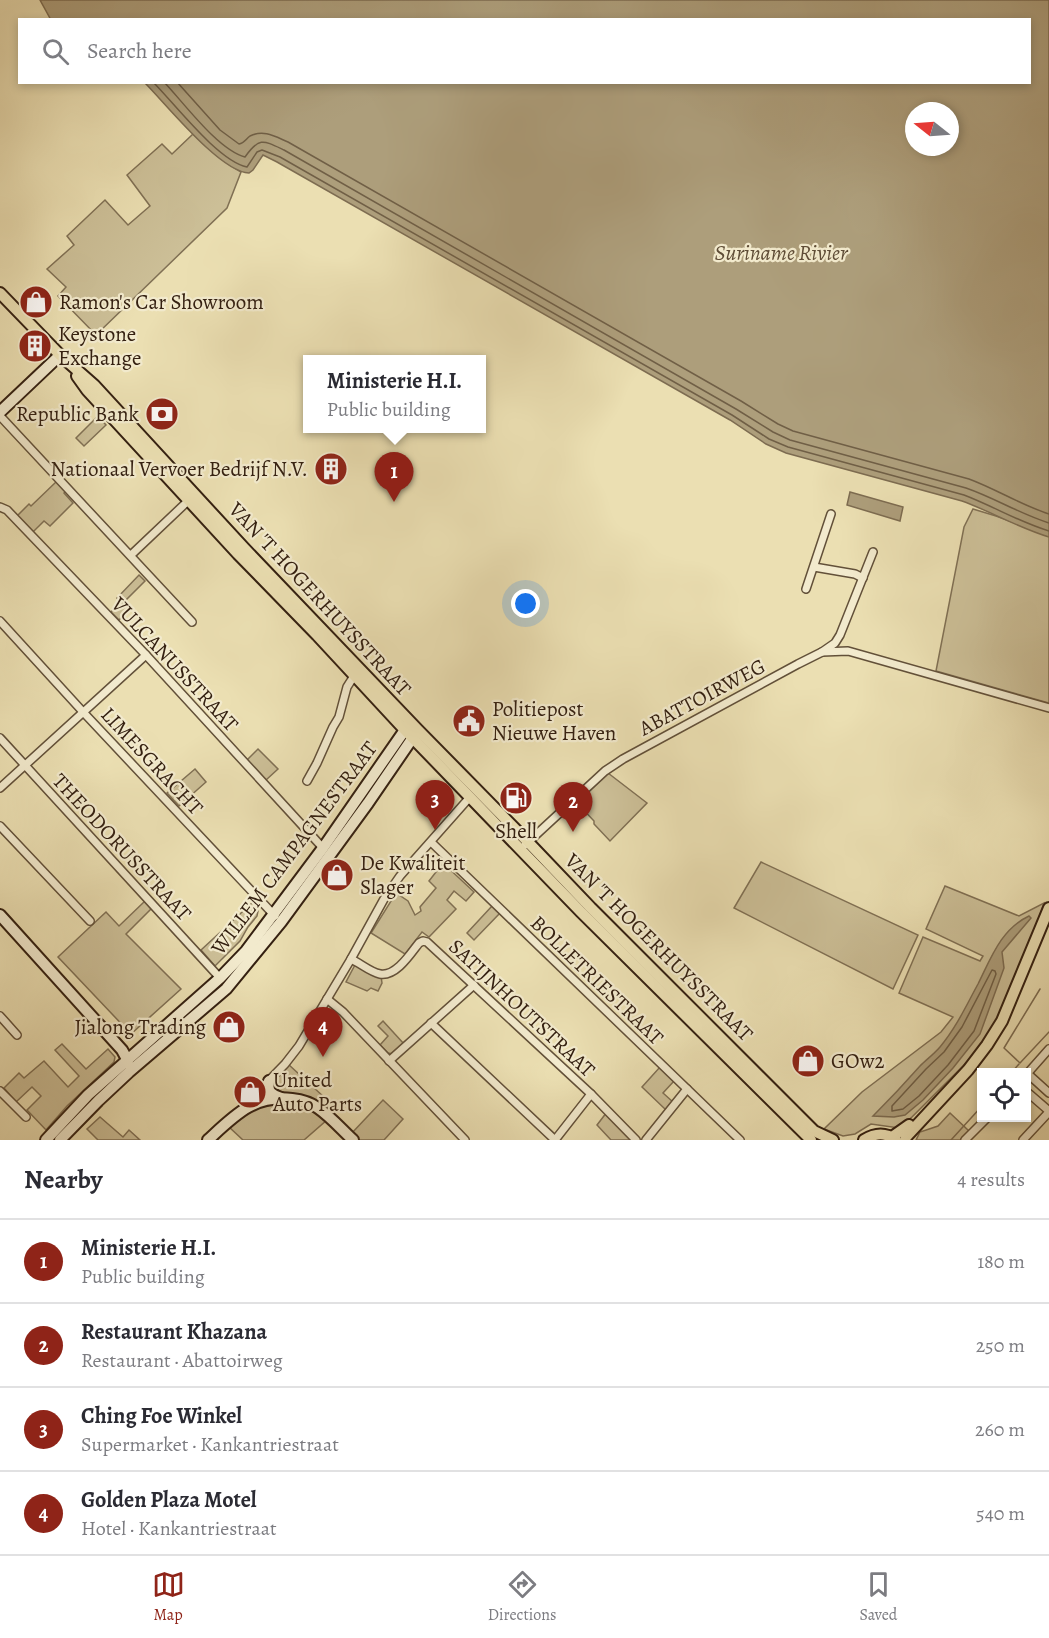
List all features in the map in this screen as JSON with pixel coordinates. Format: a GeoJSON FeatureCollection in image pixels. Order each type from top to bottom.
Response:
{"type":"FeatureCollection","features":[{"type":"Feature","properties":{"kind":"main road"},"geometry":{"type":"LineString","coordinates":[[0,293],[60,355],[0,414]]}},
{"type":"Feature","properties":{"kind":"main road","name":"VAN 'T HOGERHUYSSTRAAT"},"geometry":{"type":"LineString","coordinates":[[60,355],[87,390],[189,500],[525,845],[814,1131],[833,1140]]}},
{"type":"Feature","properties":{"kind":"main road","name":"VAN 'T HOGERHUYSSTRAAT"},"geometry":{"type":"LineString","coordinates":[[60,355],[94,385],[354,675],[412,730],[470,797],[525,845],[581,912],[802,1131],[814,1140]]}},
{"type":"Feature","properties":{"kind":"main road","name":"WILLEM CAMPAGNESTRAAT"},"geometry":{"type":"LineString","coordinates":[[60,1140],[129,1072],[226,988],[364,800],[412,730]]}},
{"type":"Feature","properties":{"kind":"main road","name":"WILLEM CAMPAGNESTRAAT"},"geometry":{"type":"LineString","coordinates":[[46,1140],[88,1095],[220,978],[277,918],[323,848],[364,800]]}},
{"type":"Feature","properties":{"kind":"main road"},"geometry":{"type":"LineString","coordinates":[[864,1140],[878,1134],[894,1138],[968,1070],[1002,1021],[1049,909]]}},
{"type":"Feature","properties":{"kind":"main road"},"geometry":{"type":"LineString","coordinates":[[0,915],[122,1050],[127,1059],[129,1072]]}},
{"type":"Feature","properties":{"kind":"main road"},"geometry":{"type":"LineString","coordinates":[[269,1081],[268,1089],[271,1093],[317,1107],[353,1140]]}},
{"type":"Feature","properties":{"kind":"main road"},"geometry":{"type":"LineString","coordinates":[[905,1140],[942,1096]]}},
{"type":"Feature","properties":{"kind":"main road"},"geometry":{"type":"LineString","coordinates":[[208,1140],[248,1107],[262,1101],[282,1098]]}},
{"type":"Feature","properties":{"kind":"street"},"geometry":{"type":"LineString","coordinates":[[0,414],[192,622]]}},
{"type":"Feature","properties":{"kind":"street"},"geometry":{"type":"LineString","coordinates":[[131,555],[189,500]]}},
{"type":"Feature","properties":{"kind":"street","name":"VULCANUSSTRAAT"},"geometry":{"type":"LineString","coordinates":[[0,507],[7,510],[146,655],[323,848]]}},
{"type":"Feature","properties":{"kind":"street"},"geometry":{"type":"LineString","coordinates":[[806,589],[831,514]]}},
{"type":"Feature","properties":{"kind":"street"},"geometry":{"type":"LineString","coordinates":[[822,652],[835,643],[840,635],[873,552]]}},
{"type":"Feature","properties":{"kind":"street"},"geometry":{"type":"LineString","coordinates":[[814,567],[855,574],[863,578]]}},
{"type":"Feature","properties":{"kind":"street","name":"LIMESGRACHT"},"geometry":{"type":"LineString","coordinates":[[0,621],[277,918]]}},
{"type":"Feature","properties":{"kind":"street"},"geometry":{"type":"LineString","coordinates":[[822,652],[848,651],[1049,708]]}},
{"type":"Feature","properties":{"kind":"street","name":"ABATTOIRWEG"},"geometry":{"type":"LineString","coordinates":[[525,845],[605,771],[623,759],[822,652]]}},
{"type":"Feature","properties":{"kind":"street"},"geometry":{"type":"LineString","coordinates":[[0,788],[146,655]]}},
{"type":"Feature","properties":{"kind":"street"},"geometry":{"type":"LineString","coordinates":[[307,781],[339,717],[347,687],[354,675]]}},
{"type":"Feature","properties":{"kind":"street","name":"THEODORUSSTRAAT"},"geometry":{"type":"LineString","coordinates":[[0,738],[220,978]]}},
{"type":"Feature","properties":{"kind":"street"},"geometry":{"type":"LineString","coordinates":[[232,1118],[269,1081],[299,1046],[384,899],[400,876],[470,797]]}},
{"type":"Feature","properties":{"kind":"street"},"geometry":{"type":"LineString","coordinates":[[0,826],[90,921]]}},
{"type":"Feature","properties":{"kind":"street","name":"BOLLETRIESTRAAT"},"geometry":{"type":"LineString","coordinates":[[431,842],[740,1140]]}},
{"type":"Feature","properties":{"kind":"street","name":"SATIJNHOUTSTRAAT"},"geometry":{"type":"LineString","coordinates":[[351,959],[382,975],[388,974],[397,968],[423,940],[427,942],[591,1094],[636,1140]]}},
{"type":"Feature","properties":{"kind":"street"},"geometry":{"type":"LineString","coordinates":[[389,1061],[474,985]]}},
{"type":"Feature","properties":{"kind":"street"},"geometry":{"type":"LineString","coordinates":[[327,999],[343,1012],[465,1140]]}},
{"type":"Feature","properties":{"kind":"street"},"geometry":{"type":"LineString","coordinates":[[0,1016],[17,1035]]}},
{"type":"Feature","properties":{"kind":"street"},"geometry":{"type":"LineString","coordinates":[[431,1023],[555,1140],[591,1094]]}},
{"type":"Feature","properties":{"kind":"street"},"geometry":{"type":"LineString","coordinates":[[1031,1070],[1049,1049]]}},
{"type":"Feature","properties":{"kind":"street"},"geometry":{"type":"LineString","coordinates":[[1031,1078],[1049,1093]]}},
{"type":"Feature","properties":{"kind":"street"},"geometry":{"type":"LineString","coordinates":[[646,1140],[687,1089]]}},
{"type":"Feature","properties":{"kind":"street"},"geometry":{"type":"LineString","coordinates":[[0,1091],[26,1117]]}},
{"type":"Feature","properties":{"kind":"street"},"geometry":{"type":"LineString","coordinates":[[1023,1140],[1049,1112],[1031,1096]]}},
{"type":"Feature","properties":{"kind":"street"},"geometry":{"type":"LineString","coordinates":[[965,1140],[983,1122]]}},
{"type":"Feature","properties":{"kind":"shaded area"},"geometry":{"type":"Polygon","coordinates":[[[193,134],[216,155],[241,172],[227,208],[96,335],[58,296],[66,287],[47,269],[74,245],[67,236],[105,200],[128,225],[150,206],[127,175],[162,144],[172,154],[193,134]]]}},
{"type":"Feature","properties":{"kind":"shaded area"},"geometry":{"type":"Polygon","coordinates":[[[98,416],[106,425],[84,446],[76,438],[98,416]]]}},
{"type":"Feature","properties":{"kind":"shaded area"},"geometry":{"type":"Polygon","coordinates":[[[57,481],[73,503],[50,526],[44,521],[32,533],[17,516],[57,481]]]}},
{"type":"Feature","properties":{"kind":"shaded area"},"geometry":{"type":"Polygon","coordinates":[[[973,509],[1049,536],[1049,703],[936,671],[964,527],[973,509]]]}},
{"type":"Feature","properties":{"kind":"shaded area"},"geometry":{"type":"Polygon","coordinates":[[[139,575],[145,581],[122,604],[129,610],[119,620],[111,612],[120,602],[117,598],[139,575]]]}},
{"type":"Feature","properties":{"kind":"shaded area"},"geometry":{"type":"Polygon","coordinates":[[[258,749],[278,769],[266,780],[247,760],[258,749]]]}},
{"type":"Feature","properties":{"kind":"shaded area"},"geometry":{"type":"Polygon","coordinates":[[[195,769],[206,782],[179,806],[167,793],[195,769]]]}},
{"type":"Feature","properties":{"kind":"shaded area"},"geometry":{"type":"Polygon","coordinates":[[[608,773],[647,803],[610,841],[577,803],[608,773]]]}},
{"type":"Feature","properties":{"kind":"shaded area"},"geometry":{"type":"Polygon","coordinates":[[[761,862],[918,935],[893,989],[734,908],[761,862]]]}},
{"type":"Feature","properties":{"kind":"shaded area"},"geometry":{"type":"Polygon","coordinates":[[[443,863],[474,892],[466,901],[454,891],[447,900],[456,909],[429,937],[422,932],[405,954],[371,933],[396,893],[408,901],[415,915],[421,911],[420,907],[436,888],[429,881],[443,863]]]}},
{"type":"Feature","properties":{"kind":"shaded area"},"geometry":{"type":"Polygon","coordinates":[[[945,886],[1019,916],[1044,903],[1019,975],[999,1020],[977,1052],[899,1128],[871,1124],[855,1134],[843,1136],[824,1129],[862,1092],[941,1032],[953,1017],[899,993],[923,937],[980,961],[983,956],[926,929],[945,886]]]}},
{"type":"Feature","properties":{"kind":"shaded area"},"geometry":{"type":"Polygon","coordinates":[[[145,901],[152,908],[126,934],[181,989],[131,1034],[58,957],[106,912],[119,926],[145,901]]]}},
{"type":"Feature","properties":{"kind":"shaded area"},"geometry":{"type":"Polygon","coordinates":[[[254,901],[258,911],[257,916],[240,941],[215,966],[201,950],[254,901]]]}},
{"type":"Feature","properties":{"kind":"shaded area"},"geometry":{"type":"Polygon","coordinates":[[[492,906],[500,913],[474,940],[467,933],[492,906]]]}},
{"type":"Feature","properties":{"kind":"shaded area"},"geometry":{"type":"Polygon","coordinates":[[[356,963],[381,976],[382,983],[378,991],[371,988],[367,991],[346,982],[356,963]]]}},
{"type":"Feature","properties":{"kind":"shaded area"},"geometry":{"type":"Polygon","coordinates":[[[383,1021],[404,1044],[393,1054],[388,1053],[380,1045],[388,1036],[378,1026],[383,1021]]]}},
{"type":"Feature","properties":{"kind":"shaded area"},"geometry":{"type":"Polygon","coordinates":[[[62,1044],[86,1069],[108,1049],[115,1057],[114,1062],[67,1106],[46,1130],[27,1110],[41,1096],[32,1087],[16,1102],[4,1088],[19,1073],[24,1078],[44,1061],[68,1087],[79,1076],[55,1050],[62,1044]]]}},
{"type":"Feature","properties":{"kind":"shaded area"},"geometry":{"type":"Polygon","coordinates":[[[288,1064],[337,1109],[331,1115],[271,1088],[275,1078],[288,1064]]]}},
{"type":"Feature","properties":{"kind":"shaded area"},"geometry":{"type":"Polygon","coordinates":[[[660,1067],[674,1081],[663,1093],[673,1102],[666,1110],[642,1087],[660,1067]]]}},
{"type":"Feature","properties":{"kind":"shaded area"},"geometry":{"type":"Polygon","coordinates":[[[383,1100],[403,1119],[384,1140],[357,1140],[351,1134],[383,1100]]]}},
{"type":"Feature","properties":{"kind":"shaded area"},"geometry":{"type":"Polygon","coordinates":[[[272,1101],[306,1105],[328,1119],[304,1140],[243,1140],[229,1127],[241,1115],[272,1101]]]}},
{"type":"Feature","properties":{"kind":"shaded area"},"geometry":{"type":"Polygon","coordinates":[[[607,1112],[634,1140],[611,1140],[597,1125],[607,1112]]]}},
{"type":"Feature","properties":{"kind":"shaded area"},"geometry":{"type":"Polygon","coordinates":[[[950,1113],[969,1131],[960,1140],[916,1140],[920,1132],[938,1126],[950,1113]]]}},
{"type":"Feature","properties":{"kind":"shaded area"},"geometry":{"type":"Polygon","coordinates":[[[100,1117],[123,1137],[129,1130],[140,1140],[98,1140],[87,1129],[100,1117]]]}},
{"type":"Feature","properties":{"kind":"water","name":"Suriname Rivier"},"geometry":{"type":"Polygon","coordinates":[[[40,0],[1049,0],[1049,537],[962,501],[786,453],[766,444],[730,420],[277,162],[263,155],[249,173],[237,170],[194,136],[146,84],[1031,84],[1031,18],[50,18],[40,0]]]}},
{"type":"Feature","properties":{"kind":"water"},"geometry":{"type":"Polygon","coordinates":[[[850,492],[903,507],[900,521],[847,505],[850,492]]]}},
{"type":"Feature","properties":{"kind":"water"},"geometry":{"type":"Polygon","coordinates":[[[1029,916],[1031,918],[1002,952],[1004,968],[980,1034],[953,1068],[923,1100],[905,1115],[873,1116],[946,1040],[1004,936],[1011,928],[1029,916]]]}},
{"type":"Feature","properties":{"kind":"waterway"},"geometry":{"type":"LineString","coordinates":[[1040,989],[1004,1048],[1020,1063],[1049,1032]]}},
{"type":"Feature","properties":{"kind":"waterway"},"geometry":{"type":"LineString","coordinates":[[1016,1068],[1019,1064]]}},
{"type":"Feature","properties":{"kind":"waterway"},"geometry":{"type":"LineString","coordinates":[[951,1140],[977,1111]]}},
{"type":"Feature","properties":{"kind":"place","name":"Ramon's Car Showroom"},"geometry":{"type":"Point","coordinates":[36,302]}},
{"type":"Feature","properties":{"kind":"place","name":"Keystone Exchange"},"geometry":{"type":"Point","coordinates":[35,346]}},
{"type":"Feature","properties":{"kind":"place","name":"Republic Bank"},"geometry":{"type":"Point","coordinates":[162,414]}},
{"type":"Feature","properties":{"kind":"place","name":"Nationaal Vervoer Bedrijf N.V."},"geometry":{"type":"Point","coordinates":[331,469]}},
{"type":"Feature","properties":{"kind":"place","name":"Ministerie H.I."},"geometry":{"type":"Point","coordinates":[394,502]}},
{"type":"Feature","properties":{"kind":"place","name":"Politiepost Nieuwe Haven"},"geometry":{"type":"Point","coordinates":[469,721]}},
{"type":"Feature","properties":{"kind":"place","name":"Shell"},"geometry":{"type":"Point","coordinates":[516,798]}},
{"type":"Feature","properties":{"kind":"place","name":"Ching Foe Winkel"},"geometry":{"type":"Point","coordinates":[435,830]}},
{"type":"Feature","properties":{"kind":"place","name":"Restaurant Khazana"},"geometry":{"type":"Point","coordinates":[573,832]}},
{"type":"Feature","properties":{"kind":"place","name":"De Kwaliteit Slager"},"geometry":{"type":"Point","coordinates":[337,875]}},
{"type":"Feature","properties":{"kind":"place","name":"Jialong Trading"},"geometry":{"type":"Point","coordinates":[229,1027]}},
{"type":"Feature","properties":{"kind":"place","name":"Golden Plaza Motel"},"geometry":{"type":"Point","coordinates":[323,1057]}},
{"type":"Feature","properties":{"kind":"place","name":"GOw2"},"geometry":{"type":"Point","coordinates":[808,1061]}},
{"type":"Feature","properties":{"kind":"place","name":"United Auto Parts"},"geometry":{"type":"Point","coordinates":[250,1092]}}]}
